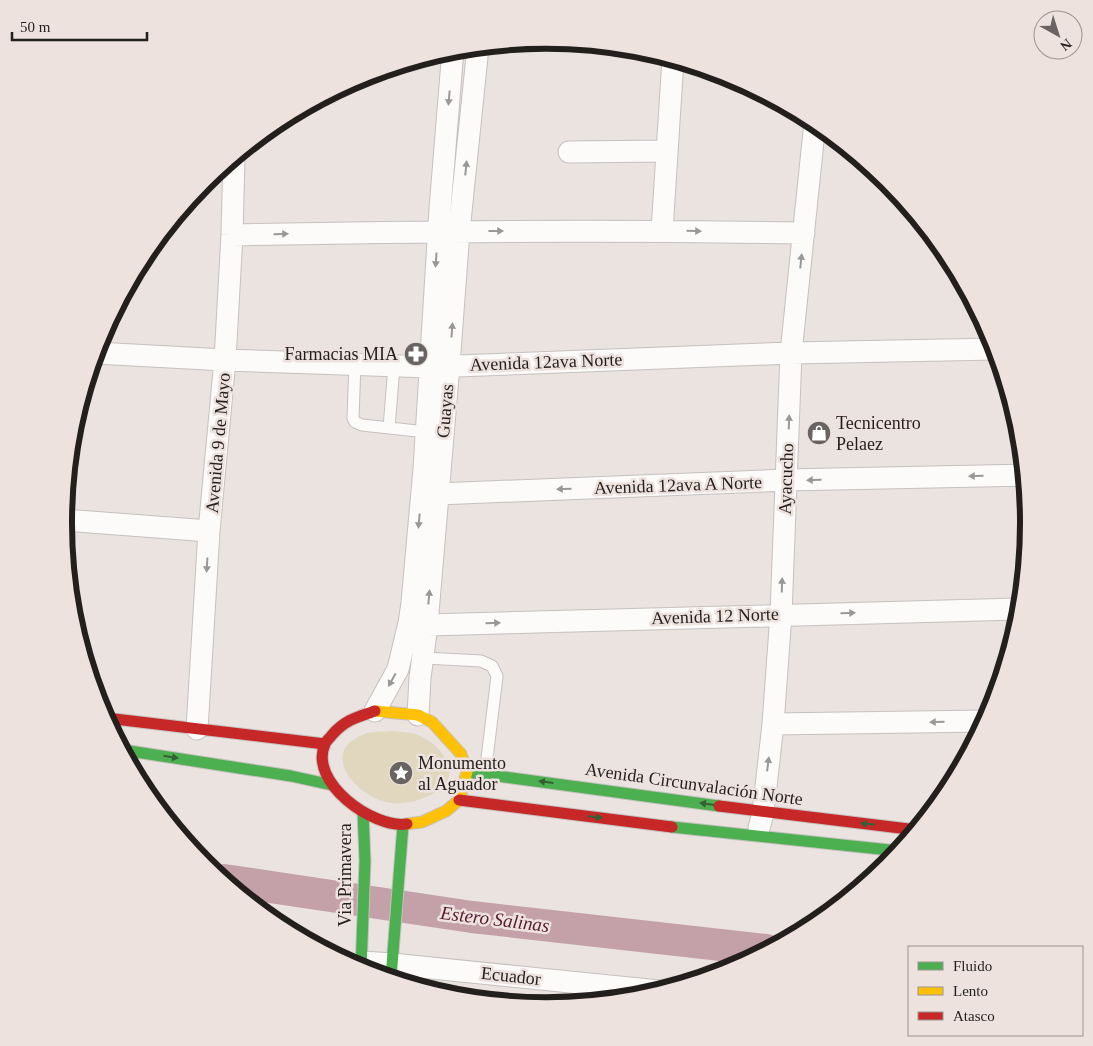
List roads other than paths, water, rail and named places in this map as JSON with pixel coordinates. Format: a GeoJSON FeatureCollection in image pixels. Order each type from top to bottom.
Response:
{"type":"FeatureCollection","features":[{"type":"Feature","properties":{"kind":"main road"},"geometry":{"type":"LineString","coordinates":[[375,711],[418,715],[432,722],[461,754],[467,772],[460,800],[446,811],[422,822],[403,825],[381,820],[362,812],[346,800],[332,785],[322,766],[325,744],[349,720],[375,711]]}},
{"type":"Feature","properties":{"kind":"main road"},"geometry":{"type":"LineString","coordinates":[[115,719],[325,744]]}},
{"type":"Feature","properties":{"kind":"main road"},"geometry":{"type":"LineString","coordinates":[[131,751],[291,776],[332,785]]}},
{"type":"Feature","properties":{"kind":"main road","name":"Avenida Circunvalación Norte"},"geometry":{"type":"LineString","coordinates":[[467,772],[763,813],[909,829]]}},
{"type":"Feature","properties":{"kind":"main road"},"geometry":{"type":"LineString","coordinates":[[460,800],[671,827],[890,850]]}},
{"type":"Feature","properties":{"kind":"main road","name":"Via Primavera"},"geometry":{"type":"LineString","coordinates":[[361,959],[365,861],[362,812]]}},
{"type":"Feature","properties":{"kind":"main road"},"geometry":{"type":"LineString","coordinates":[[392,971],[403,825]]}},
{"type":"Feature","properties":{"kind":"street","name":"Guayas"},"geometry":{"type":"LineString","coordinates":[[449,231],[477,54]]}},
{"type":"Feature","properties":{"kind":"street","name":"Guayas"},"geometry":{"type":"LineString","coordinates":[[418,715],[420,678],[424,658],[418,624],[430,493],[449,231],[452,59]]}},
{"type":"Feature","properties":{"kind":"street"},"geometry":{"type":"LineString","coordinates":[[662,231],[673,66]]}},
{"type":"Feature","properties":{"kind":"street","name":"Ayacucho"},"geometry":{"type":"LineString","coordinates":[[757,836],[763,813],[773,724],[781,614],[791,353],[814,132]]}},
{"type":"Feature","properties":{"kind":"street"},"geometry":{"type":"LineString","coordinates":[[569,152],[667,151]]}},
{"type":"Feature","properties":{"kind":"street","name":"Avenida 9 de Mayo"},"geometry":{"type":"LineString","coordinates":[[198,729],[209,531],[226,360],[234,166]]}},
{"type":"Feature","properties":{"kind":"street"},"geometry":{"type":"LineString","coordinates":[[232,235],[449,231],[804,233]]}},
{"type":"Feature","properties":{"kind":"street","name":"Avenida 12ava Norte"},"geometry":{"type":"LineString","coordinates":[[104,353],[226,360],[440,366],[791,353],[988,350]]}},
{"type":"Feature","properties":{"kind":"street","name":"Guayas"},"geometry":{"type":"LineString","coordinates":[[430,493],[426,432],[440,366]]}},
{"type":"Feature","properties":{"kind":"street","name":"Avenida 12ava A Norte"},"geometry":{"type":"LineString","coordinates":[[430,493],[786,480],[1018,475]]}},
{"type":"Feature","properties":{"kind":"street"},"geometry":{"type":"LineString","coordinates":[[72,521],[209,531]]}},
{"type":"Feature","properties":{"kind":"street","name":"Avenida 12 Norte"},"geometry":{"type":"LineString","coordinates":[[418,624],[1013,609]]}},
{"type":"Feature","properties":{"kind":"street","name":"Guayas"},"geometry":{"type":"LineString","coordinates":[[375,711],[398,669],[418,624]]}},
{"type":"Feature","properties":{"kind":"street"},"geometry":{"type":"LineString","coordinates":[[773,724],[977,721]]}},
{"type":"Feature","properties":{"kind":"street","name":"Ecuador"},"geometry":{"type":"LineString","coordinates":[[392,971],[633,989]]}},
{"type":"Feature","properties":{"kind":"lane"},"geometry":{"type":"LineString","coordinates":[[355,364],[353,418],[355,422],[362,425],[426,432]]}},
{"type":"Feature","properties":{"kind":"lane"},"geometry":{"type":"LineString","coordinates":[[389,428],[394,366]]}},
{"type":"Feature","properties":{"kind":"lane"},"geometry":{"type":"LineString","coordinates":[[424,658],[481,661],[492,666],[497,676],[485,775]]}},
{"type":"Feature","properties":{"kind":"waterway","name":"Estero Salinas"},"geometry":{"type":"LineString","coordinates":[[236,882],[472,917],[754,949]]}},
{"type":"Feature","properties":{"kind":"place","name":"Farmacias MIA"},"geometry":{"type":"Point","coordinates":[416,354]}},
{"type":"Feature","properties":{"kind":"place","name":"Tecnicentro Pelaez"},"geometry":{"type":"Point","coordinates":[819,433]}},
{"type":"Feature","properties":{"kind":"place","name":"Monumento al Aguador"},"geometry":{"type":"Point","coordinates":[401,773]}}]}
